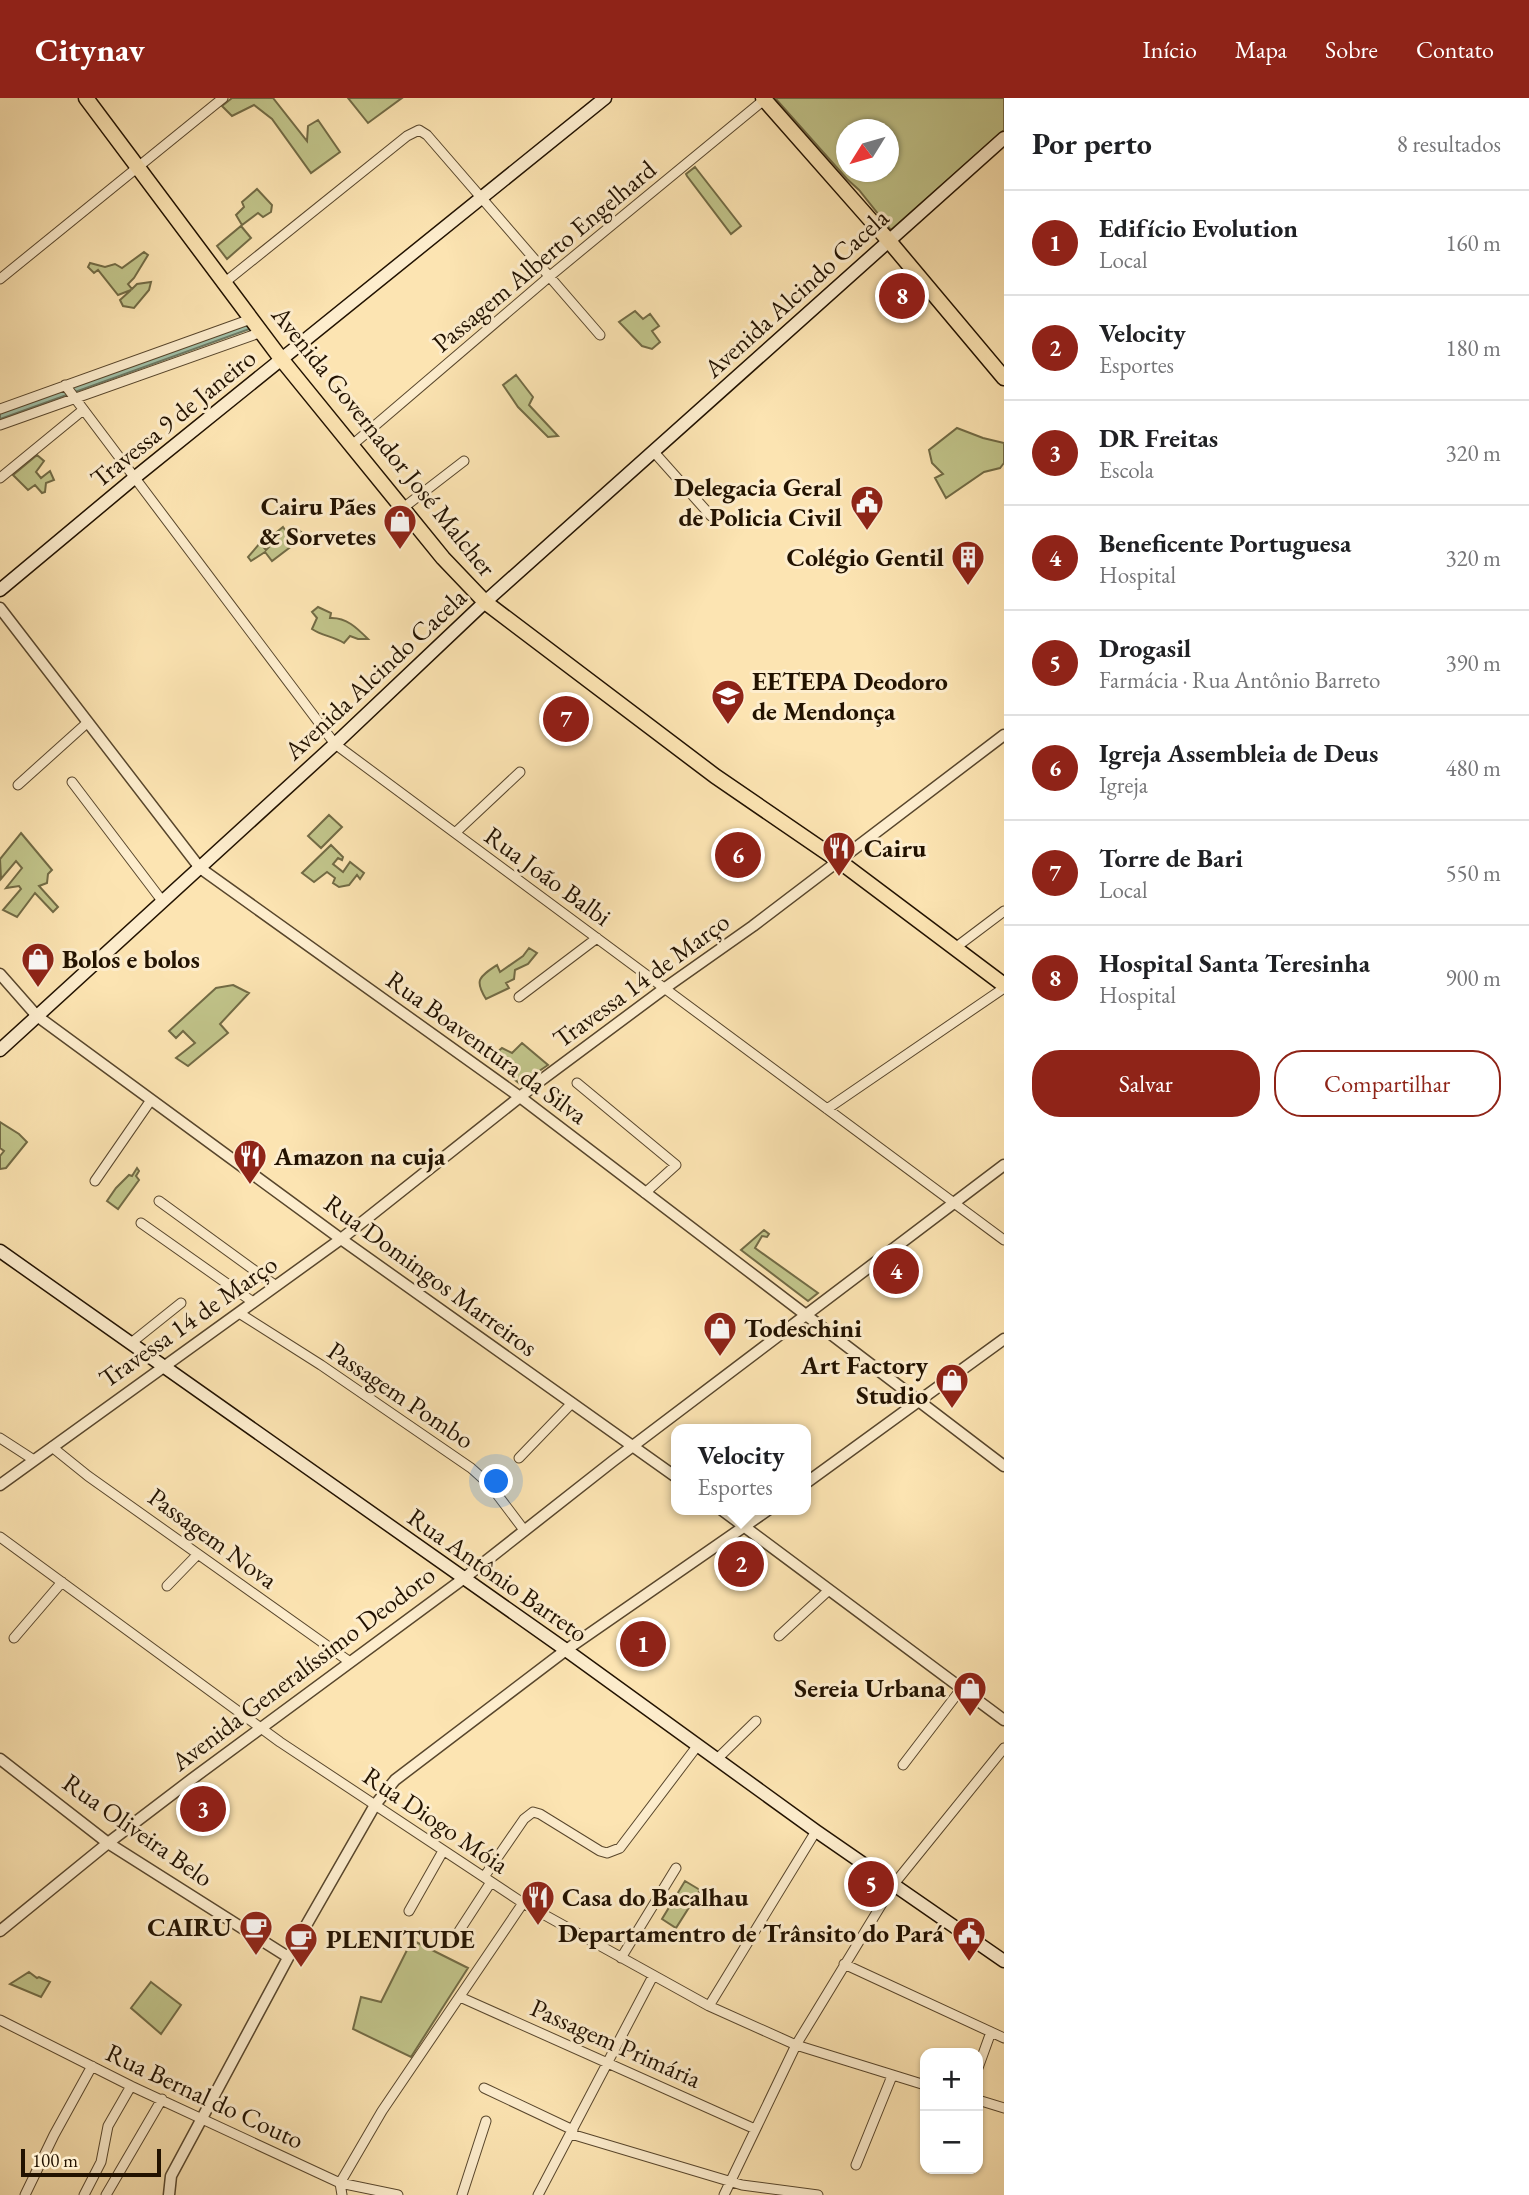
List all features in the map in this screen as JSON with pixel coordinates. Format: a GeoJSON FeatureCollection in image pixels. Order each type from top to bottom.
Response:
{"type":"FeatureCollection","features":[{"type":"Feature","properties":{"kind":"main road","name":"Avenida Governador José Malcher"},"geometry":{"type":"LineString","coordinates":[[86,98],[224,283],[351,446],[443,558],[485,601],[715,776],[839,861],[1004,986]]}},
{"type":"Feature","properties":{"kind":"main road","name":"Travessa 9 de Janeiro"},"geometry":{"type":"LineString","coordinates":[[0,590],[133,479],[605,98]]}},
{"type":"Feature","properties":{"kind":"main road"},"geometry":{"type":"LineString","coordinates":[[764,99],[1001,369]]}},
{"type":"Feature","properties":{"kind":"main road","name":"Avenida Alcindo Cacela"},"geometry":{"type":"LineString","coordinates":[[0,1050],[335,744],[485,601],[1004,138]]}},
{"type":"Feature","properties":{"kind":"main road","name":"Rua Antônio Barreto"},"geometry":{"type":"LineString","coordinates":[[0,1251],[566,1650],[816,1831],[1004,1961]]}},
{"type":"Feature","properties":{"kind":"street"},"geometry":{"type":"LineString","coordinates":[[0,279],[223,98]]}},
{"type":"Feature","properties":{"kind":"street","name":"Passagem Alberto Engelhard"},"geometry":{"type":"LineString","coordinates":[[351,446],[550,276],[764,99]]}},
{"type":"Feature","properties":{"kind":"street"},"geometry":{"type":"LineString","coordinates":[[224,283],[413,132],[422,131],[600,335]]}},
{"type":"Feature","properties":{"kind":"street"},"geometry":{"type":"LineString","coordinates":[[0,409],[251,318]]}},
{"type":"Feature","properties":{"kind":"street"},"geometry":{"type":"LineString","coordinates":[[0,425],[262,332]]}},
{"type":"Feature","properties":{"kind":"street","name":"Rua João Balbi"},"geometry":{"type":"LineString","coordinates":[[66,385],[133,479],[335,744],[1004,1240]]}},
{"type":"Feature","properties":{"kind":"street"},"geometry":{"type":"LineString","coordinates":[[0,478],[83,410]]}},
{"type":"Feature","properties":{"kind":"street"},"geometry":{"type":"LineString","coordinates":[[653,451],[711,516]]}},
{"type":"Feature","properties":{"kind":"street"},"geometry":{"type":"LineString","coordinates":[[402,508],[464,461]]}},
{"type":"Feature","properties":{"kind":"street","name":"Rua Boaventura da Silva"},"geometry":{"type":"LineString","coordinates":[[0,608],[200,868],[520,1097],[1004,1466]]}},
{"type":"Feature","properties":{"kind":"street"},"geometry":{"type":"LineString","coordinates":[[18,785],[88,722]]}},
{"type":"Feature","properties":{"kind":"street","name":"Travessa 14 de Março"},"geometry":{"type":"LineString","coordinates":[[0,1485],[341,1239],[520,1097],[753,926],[1004,735]]}},
{"type":"Feature","properties":{"kind":"street"},"geometry":{"type":"LineString","coordinates":[[455,833],[520,772]]}},
{"type":"Feature","properties":{"kind":"street"},"geometry":{"type":"LineString","coordinates":[[72,782],[163,902]]}},
{"type":"Feature","properties":{"kind":"street"},"geometry":{"type":"LineString","coordinates":[[955,948],[1004,911]]}},
{"type":"Feature","properties":{"kind":"street"},"geometry":{"type":"LineString","coordinates":[[519,997],[597,938]]}},
{"type":"Feature","properties":{"kind":"street","name":"Rua Domingos Marreiros"},"geometry":{"type":"LineString","coordinates":[[0,974],[37,1016],[341,1239],[671,1473]]}},
{"type":"Feature","properties":{"kind":"street"},"geometry":{"type":"LineString","coordinates":[[827,1109],[1004,986]]}},
{"type":"Feature","properties":{"kind":"street"},"geometry":{"type":"LineString","coordinates":[[577,1083],[676,1165],[645,1193]]}},
{"type":"Feature","properties":{"kind":"street"},"geometry":{"type":"LineString","coordinates":[[96,1181],[151,1100]]}},
{"type":"Feature","properties":{"kind":"street","name":"Avenida Generalíssimo Deodoro"},"geometry":{"type":"LineString","coordinates":[[0,1931],[108,1843],[463,1579],[633,1446],[1004,1165]]}},
{"type":"Feature","properties":{"kind":"street"},"geometry":{"type":"LineString","coordinates":[[159,1201],[276,1286]]}},
{"type":"Feature","properties":{"kind":"street"},"geometry":{"type":"LineString","coordinates":[[141,1223],[253,1302]]}},
{"type":"Feature","properties":{"kind":"street"},"geometry":{"type":"LineString","coordinates":[[131,1343],[181,1303]]}},
{"type":"Feature","properties":{"kind":"street","name":"Passagem Pombo"},"geometry":{"type":"LineString","coordinates":[[239,1312],[471,1468],[490,1485],[524,1530]]}},
{"type":"Feature","properties":{"kind":"street"},"geometry":{"type":"LineString","coordinates":[[811,1479],[1004,1339]]}},
{"type":"Feature","properties":{"kind":"street"},"geometry":{"type":"LineString","coordinates":[[519,1458],[572,1403]]}},
{"type":"Feature","properties":{"kind":"street"},"geometry":{"type":"LineString","coordinates":[[0,1438],[34,1460]]}},
{"type":"Feature","properties":{"kind":"street","name":"Passagem Nova"},"geometry":{"type":"LineString","coordinates":[[52,1447],[88,1476],[350,1662]]}},
{"type":"Feature","properties":{"kind":"street"},"geometry":{"type":"LineString","coordinates":[[729,1515],[1004,1720]]}},
{"type":"Feature","properties":{"kind":"street"},"geometry":{"type":"LineString","coordinates":[[169,2195],[171,2176],[288,1957],[375,1805],[395,1780],[566,1650],[761,1515]]}},
{"type":"Feature","properties":{"kind":"street","name":"Rua Diogo Móia"},"geometry":{"type":"LineString","coordinates":[[0,1537],[262,1728],[523,1903],[709,2006],[796,2045],[920,2084]]}},
{"type":"Feature","properties":{"kind":"street"},"geometry":{"type":"LineString","coordinates":[[167,1586],[198,1554]]}},
{"type":"Feature","properties":{"kind":"street"},"geometry":{"type":"LineString","coordinates":[[14,1638],[62,1582]]}},
{"type":"Feature","properties":{"kind":"street"},"geometry":{"type":"LineString","coordinates":[[779,1636],[829,1590]]}},
{"type":"Feature","properties":{"kind":"street"},"geometry":{"type":"LineString","coordinates":[[903,1765],[961,1689]]}},
{"type":"Feature","properties":{"kind":"street"},"geometry":{"type":"LineString","coordinates":[[717,1759],[756,1721]]}},
{"type":"Feature","properties":{"kind":"street"},"geometry":{"type":"LineString","coordinates":[[452,1942],[524,1819],[533,1812],[540,1814],[600,1851],[607,1853],[620,1848],[698,1745]]}},
{"type":"Feature","properties":{"kind":"street"},"geometry":{"type":"LineString","coordinates":[[724,2195],[796,2045],[894,1884],[1004,1748]]}},
{"type":"Feature","properties":{"kind":"street","name":"Rua Oliveira Belo"},"geometry":{"type":"LineString","coordinates":[[0,1759],[108,1843],[288,1957]]}},
{"type":"Feature","properties":{"kind":"street"},"geometry":{"type":"LineString","coordinates":[[709,2006],[816,1831]]}},
{"type":"Feature","properties":{"kind":"street"},"geometry":{"type":"LineString","coordinates":[[409,1910],[443,1851]]}},
{"type":"Feature","properties":{"kind":"street"},"geometry":{"type":"LineString","coordinates":[[621,1958],[676,1868]]}},
{"type":"Feature","properties":{"kind":"street"},"geometry":{"type":"LineString","coordinates":[[342,2195],[340,2183],[382,2111],[523,1903]]}},
{"type":"Feature","properties":{"kind":"street"},"geometry":{"type":"LineString","coordinates":[[844,1964],[1004,2038]]}},
{"type":"Feature","properties":{"kind":"street"},"geometry":{"type":"LineString","coordinates":[[538,2195],[653,1976]]}},
{"type":"Feature","properties":{"kind":"street","name":"Passagem Primária"},"geometry":{"type":"LineString","coordinates":[[460,1997],[755,2129]]}},
{"type":"Feature","properties":{"kind":"street","name":"Rua Bernal do Couto"},"geometry":{"type":"LineString","coordinates":[[0,2020],[131,2086],[340,2183],[398,2195]]}},
{"type":"Feature","properties":{"kind":"street"},"geometry":{"type":"LineString","coordinates":[[983,2054],[991,2032]]}},
{"type":"Feature","properties":{"kind":"street"},"geometry":{"type":"LineString","coordinates":[[25,2195],[92,2066]]}},
{"type":"Feature","properties":{"kind":"street"},"geometry":{"type":"LineString","coordinates":[[856,2165],[892,2076]]}},
{"type":"Feature","properties":{"kind":"street"},"geometry":{"type":"LineString","coordinates":[[84,2195],[101,2162],[108,2126],[131,2086]]}},
{"type":"Feature","properties":{"kind":"street"},"geometry":{"type":"LineString","coordinates":[[484,2088],[572,2132],[752,2187],[818,2195]]}},
{"type":"Feature","properties":{"kind":"street"},"geometry":{"type":"LineString","coordinates":[[106,2195],[162,2099]]}},
{"type":"Feature","properties":{"kind":"street"},"geometry":{"type":"LineString","coordinates":[[983,2102],[1004,2108]]}},
{"type":"Feature","properties":{"kind":"street"},"geometry":{"type":"LineString","coordinates":[[462,2195],[486,2120]]}},
{"type":"Feature","properties":{"kind":"green space"},"geometry":{"type":"Polygon","coordinates":[[[232,98],[273,98],[307,141],[308,126],[318,120],[340,152],[311,173],[272,119],[254,105],[232,116],[222,106],[232,98]]]}},
{"type":"Feature","properties":{"kind":"green space"},"geometry":{"type":"Polygon","coordinates":[[[348,98],[402,98],[368,123],[348,98]]]}},
{"type":"Feature","properties":{"kind":"green space"},"geometry":{"type":"Polygon","coordinates":[[[775,98],[1004,98],[1004,130],[891,230],[850,182],[899,182],[899,119],[836,119],[836,167],[775,98]]]}},
{"type":"Feature","properties":{"kind":"green space"},"geometry":{"type":"Polygon","coordinates":[[[695,167],[741,226],[731,234],[687,176],[695,167]]]}},
{"type":"Feature","properties":{"kind":"green space"},"geometry":{"type":"Polygon","coordinates":[[[257,189],[272,205],[271,212],[263,217],[258,213],[242,225],[236,215],[244,207],[242,202],[257,189]]]}},
{"type":"Feature","properties":{"kind":"green space"},"geometry":{"type":"Polygon","coordinates":[[[241,226],[251,238],[227,259],[217,246],[241,226]]]}},
{"type":"Feature","properties":{"kind":"green space"},"geometry":{"type":"Polygon","coordinates":[[[144,252],[148,255],[128,284],[132,289],[137,284],[151,282],[149,290],[134,308],[123,306],[120,300],[131,290],[118,295],[98,270],[94,273],[88,267],[90,263],[105,267],[115,264],[122,268],[144,252]]]}},
{"type":"Feature","properties":{"kind":"green space"},"geometry":{"type":"Polygon","coordinates":[[[635,311],[643,319],[650,314],[659,326],[652,331],[660,342],[652,349],[642,346],[619,322],[635,311]]]}},
{"type":"Feature","properties":{"kind":"green space"},"geometry":{"type":"Polygon","coordinates":[[[516,375],[533,397],[529,405],[558,436],[548,437],[518,407],[503,385],[516,375]]]}},
{"type":"Feature","properties":{"kind":"green space"},"geometry":{"type":"Polygon","coordinates":[[[957,428],[1004,443],[1004,463],[1000,468],[984,472],[946,498],[935,478],[943,474],[932,463],[929,450],[957,428]]]}},
{"type":"Feature","properties":{"kind":"green space"},"geometry":{"type":"Polygon","coordinates":[[[37,455],[44,461],[36,472],[41,478],[50,471],[54,480],[46,483],[45,492],[42,493],[35,485],[28,490],[13,475],[37,455]]]}},
{"type":"Feature","properties":{"kind":"green space"},"geometry":{"type":"Polygon","coordinates":[[[283,527],[288,534],[297,528],[305,536],[272,561],[265,552],[251,561],[248,557],[260,543],[266,550],[271,545],[267,540],[283,527]]]}},
{"type":"Feature","properties":{"kind":"green space"},"geometry":{"type":"Polygon","coordinates":[[[318,607],[331,613],[330,618],[351,624],[368,639],[350,636],[344,643],[312,629],[317,618],[312,612],[318,607]]]}},
{"type":"Feature","properties":{"kind":"green space"},"geometry":{"type":"Polygon","coordinates":[[[329,815],[342,827],[321,848],[308,836],[329,815]]]}},
{"type":"Feature","properties":{"kind":"green space"},"geometry":{"type":"Polygon","coordinates":[[[21,833],[52,870],[48,874],[47,883],[39,886],[58,907],[53,912],[35,893],[17,917],[3,910],[21,889],[19,886],[6,888],[22,868],[16,861],[1,879],[0,859],[21,833]]]}},
{"type":"Feature","properties":{"kind":"green space"},"geometry":{"type":"Polygon","coordinates":[[[331,845],[343,857],[333,864],[343,872],[350,862],[364,873],[360,879],[357,875],[349,885],[339,887],[333,883],[335,878],[327,872],[314,882],[302,873],[331,845]]]}},
{"type":"Feature","properties":{"kind":"green space"},"geometry":{"type":"Polygon","coordinates":[[[529,948],[537,953],[528,964],[515,970],[514,979],[506,983],[509,988],[486,999],[479,983],[482,976],[497,965],[500,972],[523,956],[529,948]]]}},
{"type":"Feature","properties":{"kind":"green space"},"geometry":{"type":"Polygon","coordinates":[[[233,985],[249,993],[220,1024],[228,1033],[188,1066],[176,1058],[195,1043],[183,1031],[176,1038],[169,1031],[216,988],[233,985]]]}},
{"type":"Feature","properties":{"kind":"green space"},"geometry":{"type":"Polygon","coordinates":[[[522,1043],[548,1065],[520,1084],[489,1059],[502,1048],[512,1053],[522,1043]]]}},
{"type":"Feature","properties":{"kind":"green space"},"geometry":{"type":"Polygon","coordinates":[[[0,1122],[27,1142],[6,1168],[0,1169],[0,1156],[4,1151],[0,1148],[0,1122]]]}},
{"type":"Feature","properties":{"kind":"green space"},"geometry":{"type":"Polygon","coordinates":[[[137,1168],[139,1171],[136,1176],[139,1180],[118,1209],[107,1201],[137,1168]]]}},
{"type":"Feature","properties":{"kind":"green space"},"geometry":{"type":"Polygon","coordinates":[[[764,1230],[769,1234],[767,1237],[762,1236],[755,1248],[818,1293],[808,1301],[741,1250],[764,1230]]]}},
{"type":"Feature","properties":{"kind":"green space"},"geometry":{"type":"Polygon","coordinates":[[[685,1881],[700,1890],[676,1928],[662,1919],[685,1881]]]}},
{"type":"Feature","properties":{"kind":"green space"},"geometry":{"type":"Polygon","coordinates":[[[412,1940],[468,1968],[411,2057],[353,2029],[361,1997],[381,2002],[412,1940]]]}},
{"type":"Feature","properties":{"kind":"green space"},"geometry":{"type":"Polygon","coordinates":[[[29,1972],[50,1982],[41,1997],[10,1984],[29,1972]]]}},
{"type":"Feature","properties":{"kind":"green space"},"geometry":{"type":"Polygon","coordinates":[[[151,1982],[181,2005],[161,2034],[131,2008],[151,1982]]]}},
{"type":"Feature","properties":{"kind":"shaded area"},"geometry":{"type":"Polygon","coordinates":[[[250,320],[255,327],[0,419],[0,413],[250,320]]]}},
{"type":"Feature","properties":{"kind":"place","name":"Hospital Santa Teresinha"},"geometry":{"type":"Point","coordinates":[902,296]}},
{"type":"Feature","properties":{"kind":"place","name":"Delegacia Geral de Policia Civil"},"geometry":{"type":"Point","coordinates":[867,532]}},
{"type":"Feature","properties":{"kind":"place","name":"Cairu Pães & Sorvetes"},"geometry":{"type":"Point","coordinates":[400,551]}},
{"type":"Feature","properties":{"kind":"place","name":"Colégio Gentil"},"geometry":{"type":"Point","coordinates":[968,587]}},
{"type":"Feature","properties":{"kind":"place","name":"Torre de Bari"},"geometry":{"type":"Point","coordinates":[566,719]}},
{"type":"Feature","properties":{"kind":"place","name":"EETEPA Deodoro de Mendonça"},"geometry":{"type":"Point","coordinates":[728,726]}},
{"type":"Feature","properties":{"kind":"place","name":"Igreja Assembleia de Deus"},"geometry":{"type":"Point","coordinates":[738,855]}},
{"type":"Feature","properties":{"kind":"place","name":"Cairu"},"geometry":{"type":"Point","coordinates":[839,878]}},
{"type":"Feature","properties":{"kind":"place","name":"Bolos e bolos"},"geometry":{"type":"Point","coordinates":[38,989]}},
{"type":"Feature","properties":{"kind":"place","name":"Amazon na cuja"},"geometry":{"type":"Point","coordinates":[250,1186]}},
{"type":"Feature","properties":{"kind":"place","name":"Beneficente Portuguesa"},"geometry":{"type":"Point","coordinates":[896,1271]}},
{"type":"Feature","properties":{"kind":"place","name":"Todeschini"},"geometry":{"type":"Point","coordinates":[720,1358]}},
{"type":"Feature","properties":{"kind":"place","name":"Art Factory Studio"},"geometry":{"type":"Point","coordinates":[952,1410]}},
{"type":"Feature","properties":{"kind":"place","name":"Velocity"},"geometry":{"type":"Point","coordinates":[741,1564]}},
{"type":"Feature","properties":{"kind":"place","name":"Edifício Evolution"},"geometry":{"type":"Point","coordinates":[643,1644]}},
{"type":"Feature","properties":{"kind":"place","name":"Sereia Urbana"},"geometry":{"type":"Point","coordinates":[970,1718]}},
{"type":"Feature","properties":{"kind":"place","name":"DR Freitas"},"geometry":{"type":"Point","coordinates":[203,1809]}},
{"type":"Feature","properties":{"kind":"place","name":"Drogasil"},"geometry":{"type":"Point","coordinates":[871,1884]}},
{"type":"Feature","properties":{"kind":"place","name":"Casa do Bacalhau"},"geometry":{"type":"Point","coordinates":[538,1927]}},
{"type":"Feature","properties":{"kind":"place","name":"CAIRU"},"geometry":{"type":"Point","coordinates":[256,1957]}},
{"type":"Feature","properties":{"kind":"place","name":"Departamentro de Trânsito do Pará"},"geometry":{"type":"Point","coordinates":[969,1963]}},
{"type":"Feature","properties":{"kind":"place","name":"PLENITUDE"},"geometry":{"type":"Point","coordinates":[301,1969]}}]}
